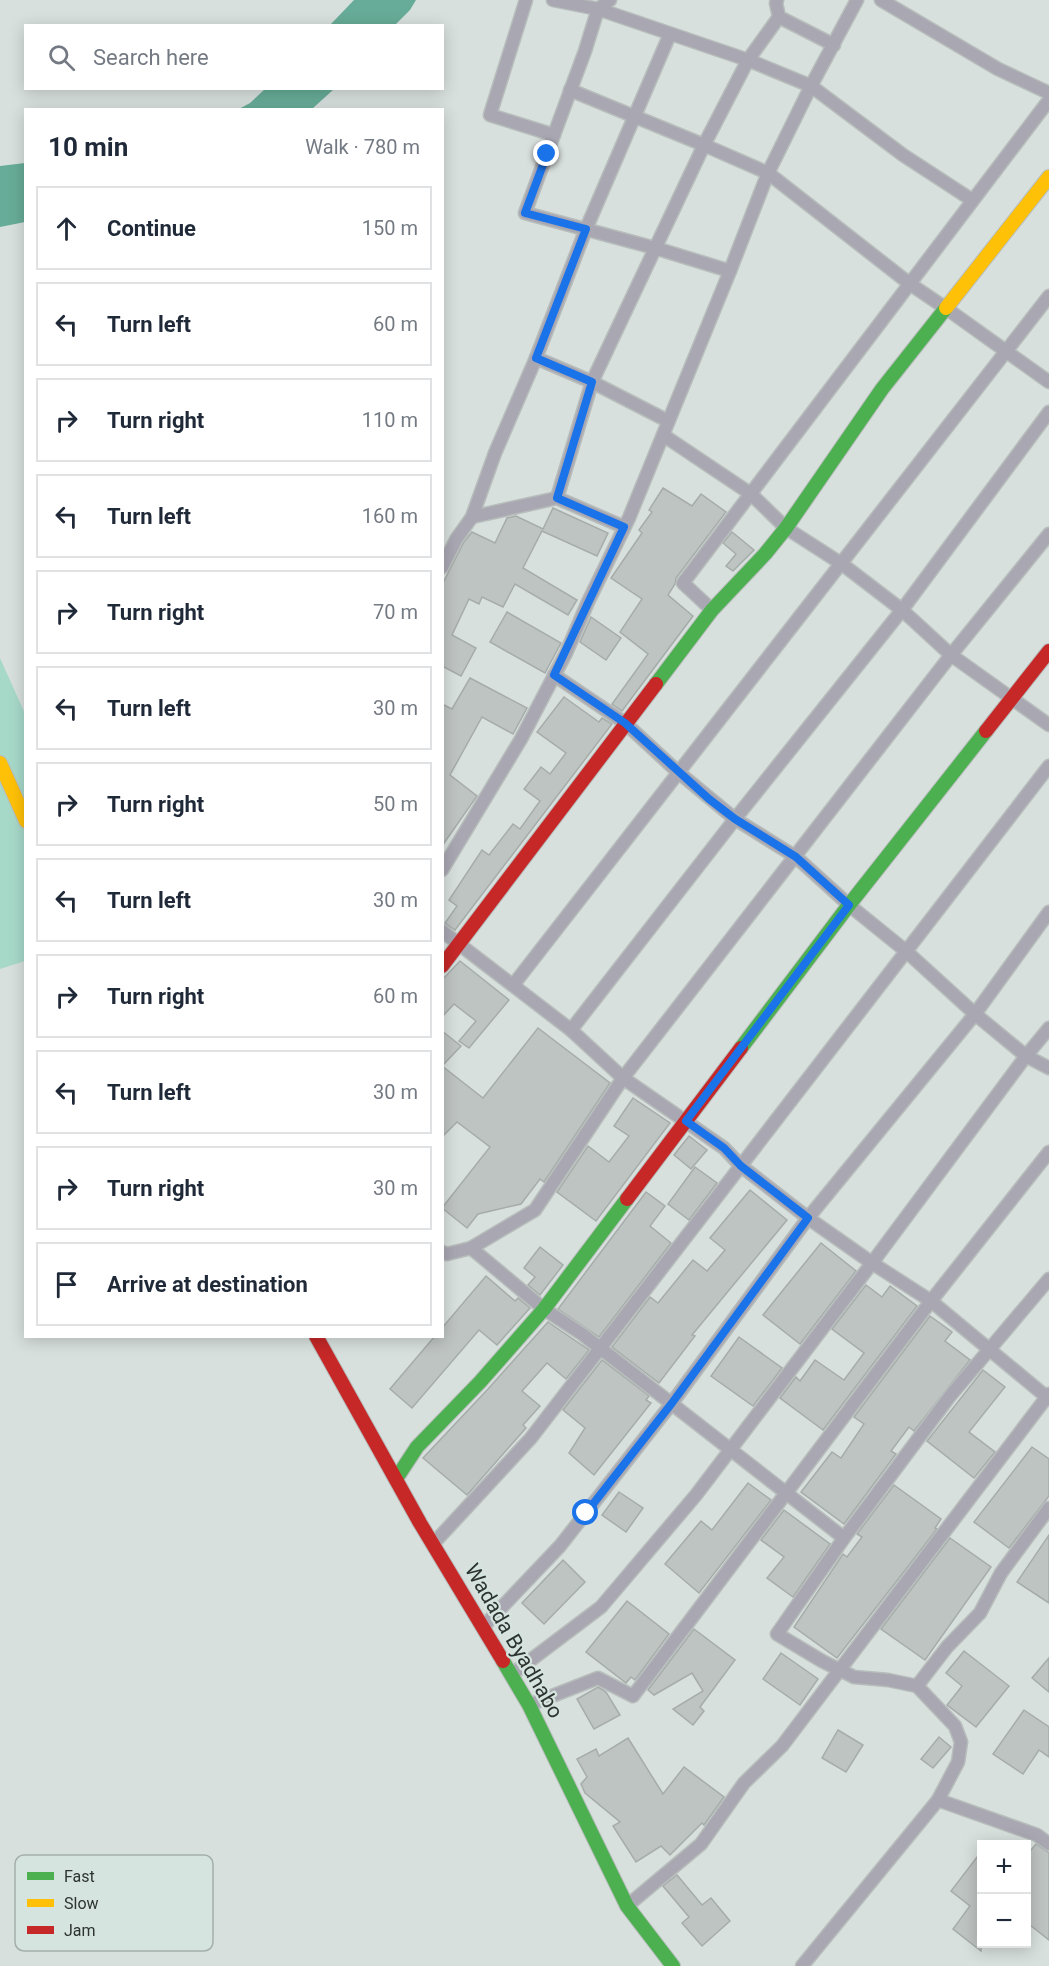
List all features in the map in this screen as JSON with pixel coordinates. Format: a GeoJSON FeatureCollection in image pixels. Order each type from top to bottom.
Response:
{"type":"FeatureCollection","features":[{"type":"Feature","properties":{"kind":"street"},"geometry":{"type":"LineString","coordinates":[[526,0],[490,115],[554,135]]}},
{"type":"Feature","properties":{"kind":"street"},"geometry":{"type":"LineString","coordinates":[[554,0],[598,9],[748,60],[811,86],[903,155],[972,200]]}},
{"type":"Feature","properties":{"kind":"street"},"geometry":{"type":"LineString","coordinates":[[610,0],[598,9],[525,213],[730,271]]}},
{"type":"Feature","properties":{"kind":"street"},"geometry":{"type":"LineString","coordinates":[[557,498],[592,382],[704,145],[748,60],[779,17],[777,0]]}},
{"type":"Feature","properties":{"kind":"street"},"geometry":{"type":"LineString","coordinates":[[444,867],[521,739],[554,675],[624,527],[768,174],[857,0]]}},
{"type":"Feature","properties":{"kind":"street"},"geometry":{"type":"LineString","coordinates":[[881,0],[998,69],[1049,93]]}},
{"type":"Feature","properties":{"kind":"street"},"geometry":{"type":"LineString","coordinates":[[779,17],[834,45]]}},
{"type":"Feature","properties":{"kind":"street"},"geometry":{"type":"LineString","coordinates":[[444,563],[472,517],[495,453],[536,358],[586,229],[669,34]]}},
{"type":"Feature","properties":{"kind":"street"},"geometry":{"type":"LineString","coordinates":[[570,90],[768,174],[910,284],[1049,382]]}},
{"type":"Feature","properties":{"kind":"street"},"geometry":{"type":"LineString","coordinates":[[711,610],[683,583],[1049,100]]}},
{"type":"Feature","properties":{"kind":"street"},"geometry":{"type":"LineString","coordinates":[[444,963],[711,610],[765,554],[786,528],[882,389],[1049,177]]}},
{"type":"Feature","properties":{"kind":"street"},"geometry":{"type":"LineString","coordinates":[[513,984],[1049,296]]}},
{"type":"Feature","properties":{"kind":"street"},"geometry":{"type":"LineString","coordinates":[[536,358],[592,382],[668,421]]}},
{"type":"Feature","properties":{"kind":"street"},"geometry":{"type":"LineString","coordinates":[[571,1030],[902,610],[1049,412]]}},
{"type":"Feature","properties":{"kind":"street"},"geometry":{"type":"LineString","coordinates":[[663,435],[751,494],[786,528],[842,564],[902,610],[951,655],[1049,725]]}},
{"type":"Feature","properties":{"kind":"street"},"geometry":{"type":"LineString","coordinates":[[472,517],[557,498],[624,527]]}},
{"type":"Feature","properties":{"kind":"street"},"geometry":{"type":"LineString","coordinates":[[444,1253],[471,1248],[536,1210],[623,1078],[951,655],[1049,534]]}},
{"type":"Feature","properties":{"kind":"street"},"geometry":{"type":"LineString","coordinates":[[396,1479],[417,1447],[480,1382],[544,1309],[849,905],[1049,651]]}},
{"type":"Feature","properties":{"kind":"street"},"geometry":{"type":"LineString","coordinates":[[554,675],[625,723],[678,772],[735,819],[796,857],[975,1014],[1026,1056],[1049,1068]]}},
{"type":"Feature","properties":{"kind":"street"},"geometry":{"type":"LineString","coordinates":[[0,763],[24,817]]}},
{"type":"Feature","properties":{"kind":"street"},"geometry":{"type":"LineString","coordinates":[[433,1544],[531,1438],[1049,766]]}},
{"type":"Feature","properties":{"kind":"street"},"geometry":{"type":"LineString","coordinates":[[483,1627],[560,1546],[672,1403],[808,1218],[975,1014],[1049,912]]}},
{"type":"Feature","properties":{"kind":"street"},"geometry":{"type":"LineString","coordinates":[[444,933],[571,1030],[623,1078],[724,1148],[741,1166],[808,1218],[932,1301],[1048,1397],[782,1746],[744,1783],[701,1844],[627,1906]]}},
{"type":"Feature","properties":{"kind":"street"},"geometry":{"type":"LineString","coordinates":[[511,1675],[601,1607],[696,1495],[1049,1028]]}},
{"type":"Feature","properties":{"kind":"street"},"geometry":{"type":"LineString","coordinates":[[529,1704],[598,1678],[633,1696],[932,1301],[1049,1152]]}},
{"type":"Feature","properties":{"kind":"street"},"geometry":{"type":"LineString","coordinates":[[471,1248],[544,1309],[582,1334],[844,1538]]}},
{"type":"Feature","properties":{"kind":"street"},"geometry":{"type":"LineString","coordinates":[[802,1966],[938,1800],[958,1762],[961,1742],[955,1726],[917,1686],[888,1680],[854,1677],[777,1634],[844,1538],[950,1396],[1049,1279]]}},
{"type":"Feature","properties":{"kind":"street","name":"Wadada Byadhabo"},"geometry":{"type":"LineString","coordinates":[[320,1338],[433,1544],[529,1704],[627,1906],[673,1966]]}},
{"type":"Feature","properties":{"kind":"street"},"geometry":{"type":"LineString","coordinates":[[917,1686],[947,1647],[980,1613],[1001,1574],[1049,1508]]}},
{"type":"Feature","properties":{"kind":"street"},"geometry":{"type":"LineString","coordinates":[[938,1800],[1037,1835],[1049,1844]]}},
{"type":"Feature","properties":{"kind":"shaded area"},"geometry":{"type":"Polygon","coordinates":[[[354,0],[416,0],[396,24],[331,24],[354,0]]]}},
{"type":"Feature","properties":{"kind":"shaded area"},"geometry":{"type":"Polygon","coordinates":[[[264,90],[333,90],[313,108],[241,108],[264,90]]]}},
{"type":"Feature","properties":{"kind":"shaded area"},"geometry":{"type":"Polygon","coordinates":[[[24,163],[24,222],[0,227],[0,166],[24,163]]]}},
{"type":"Feature","properties":{"kind":"shaded area"},"geometry":{"type":"Polygon","coordinates":[[[0,658],[24,712],[24,961],[0,969],[0,658]]]}},
{"type":"Feature","properties":{"kind":"building"},"geometry":{"type":"Polygon","coordinates":[[[663,488],[692,506],[701,494],[726,512],[676,578],[668,595],[693,616],[622,711],[612,704],[648,654],[620,632],[642,599],[611,578],[642,533],[639,530],[652,512],[649,510],[663,488]]]}},
{"type":"Feature","properties":{"kind":"building"},"geometry":{"type":"Polygon","coordinates":[[[553,508],[608,533],[597,556],[542,531],[523,568],[577,600],[568,615],[515,584],[503,607],[482,597],[479,604],[469,599],[452,635],[476,648],[461,676],[444,667],[444,581],[464,542],[472,532],[495,543],[507,518],[516,516],[543,529],[553,508]]]}},
{"type":"Feature","properties":{"kind":"building"},"geometry":{"type":"Polygon","coordinates":[[[732,532],[754,550],[733,571],[726,566],[736,554],[723,543],[732,532]]]}},
{"type":"Feature","properties":{"kind":"building"},"geometry":{"type":"Polygon","coordinates":[[[507,612],[561,643],[545,673],[490,642],[507,612]]]}},
{"type":"Feature","properties":{"kind":"building"},"geometry":{"type":"Polygon","coordinates":[[[591,617],[621,638],[606,660],[580,642],[591,617]]]}},
{"type":"Feature","properties":{"kind":"building"},"geometry":{"type":"Polygon","coordinates":[[[470,678],[527,708],[513,734],[482,717],[450,775],[477,796],[444,843],[444,705],[452,709],[470,678]]]}},
{"type":"Feature","properties":{"kind":"building"},"geometry":{"type":"Polygon","coordinates":[[[564,697],[599,722],[602,718],[612,724],[455,930],[445,923],[457,906],[449,900],[482,850],[489,855],[513,824],[520,829],[540,801],[524,789],[541,767],[550,774],[566,753],[537,732],[564,697]]]}},
{"type":"Feature","properties":{"kind":"building"},"geometry":{"type":"Polygon","coordinates":[[[460,961],[509,1000],[469,1048],[459,1041],[476,1021],[454,1004],[444,1015],[444,978],[460,961]]]}},
{"type":"Feature","properties":{"kind":"building"},"geometry":{"type":"Polygon","coordinates":[[[538,1028],[610,1083],[544,1182],[540,1179],[521,1204],[478,1214],[467,1228],[444,1210],[444,1205],[490,1147],[457,1122],[444,1135],[444,1068],[483,1098],[538,1028]]]}},
{"type":"Feature","properties":{"kind":"building"},"geometry":{"type":"Polygon","coordinates":[[[444,1033],[461,1046],[444,1064],[444,1033]]]}},
{"type":"Feature","properties":{"kind":"building"},"geometry":{"type":"Polygon","coordinates":[[[633,1098],[670,1123],[596,1221],[557,1192],[588,1146],[609,1162],[629,1136],[614,1126],[633,1098]]]}},
{"type":"Feature","properties":{"kind":"building"},"geometry":{"type":"Polygon","coordinates":[[[689,1136],[707,1150],[691,1169],[674,1155],[689,1136]]]}},
{"type":"Feature","properties":{"kind":"building"},"geometry":{"type":"Polygon","coordinates":[[[695,1167],[717,1183],[689,1220],[668,1204],[695,1167]]]}},
{"type":"Feature","properties":{"kind":"building"},"geometry":{"type":"Polygon","coordinates":[[[750,1190],[787,1220],[692,1335],[695,1336],[659,1383],[612,1347],[650,1297],[658,1303],[693,1260],[707,1271],[725,1250],[710,1238],[750,1190]]]}},
{"type":"Feature","properties":{"kind":"building"},"geometry":{"type":"Polygon","coordinates":[[[646,1192],[665,1206],[650,1226],[671,1243],[599,1337],[558,1309],[646,1192]]]}},
{"type":"Feature","properties":{"kind":"building"},"geometry":{"type":"Polygon","coordinates":[[[821,1243],[856,1271],[800,1344],[763,1315],[821,1243]]]}},
{"type":"Feature","properties":{"kind":"building"},"geometry":{"type":"Polygon","coordinates":[[[540,1247],[563,1265],[540,1295],[528,1285],[535,1277],[524,1268],[540,1247]]]}},
{"type":"Feature","properties":{"kind":"building"},"geometry":{"type":"Polygon","coordinates":[[[486,1276],[515,1301],[518,1298],[530,1308],[497,1345],[479,1330],[412,1408],[390,1389],[433,1338],[444,1338],[444,1326],[486,1276]]]}},
{"type":"Feature","properties":{"kind":"building"},"geometry":{"type":"Polygon","coordinates":[[[866,1285],[882,1297],[890,1286],[917,1306],[823,1430],[780,1398],[796,1377],[800,1381],[815,1360],[844,1380],[864,1353],[832,1329],[866,1285]]]}},
{"type":"Feature","properties":{"kind":"building"},"geometry":{"type":"Polygon","coordinates":[[[930,1316],[952,1332],[945,1341],[970,1360],[914,1431],[909,1427],[891,1451],[896,1454],[844,1524],[801,1492],[832,1452],[841,1458],[864,1424],[854,1417],[930,1316]]]}},
{"type":"Feature","properties":{"kind":"building"},"geometry":{"type":"Polygon","coordinates":[[[548,1322],[589,1350],[566,1379],[547,1363],[522,1391],[540,1406],[523,1425],[526,1428],[467,1495],[423,1458],[548,1322]]]}},
{"type":"Feature","properties":{"kind":"building"},"geometry":{"type":"Polygon","coordinates":[[[739,1337],[782,1368],[753,1406],[711,1376],[739,1337]]]}},
{"type":"Feature","properties":{"kind":"building"},"geometry":{"type":"Polygon","coordinates":[[[602,1360],[649,1396],[646,1400],[651,1403],[594,1475],[569,1453],[585,1428],[563,1410],[602,1360]]]}},
{"type":"Feature","properties":{"kind":"building"},"geometry":{"type":"Polygon","coordinates":[[[983,1370],[1005,1387],[969,1432],[995,1452],[974,1478],[927,1441],[983,1370]]]}},
{"type":"Feature","properties":{"kind":"building"},"geometry":{"type":"Polygon","coordinates":[[[1032,1447],[1049,1459],[1049,1496],[1009,1548],[974,1522],[1032,1447]]]}},
{"type":"Feature","properties":{"kind":"building"},"geometry":{"type":"Polygon","coordinates":[[[748,1483],[771,1500],[699,1593],[665,1564],[701,1521],[712,1530],[748,1483]]]}},
{"type":"Feature","properties":{"kind":"building"},"geometry":{"type":"Polygon","coordinates":[[[894,1485],[941,1519],[935,1528],[937,1529],[837,1658],[794,1627],[843,1554],[847,1557],[862,1537],[857,1534],[894,1485]]]}},
{"type":"Feature","properties":{"kind":"building"},"geometry":{"type":"Polygon","coordinates":[[[619,1492],[643,1508],[626,1532],[602,1515],[619,1492]]]}},
{"type":"Feature","properties":{"kind":"building"},"geometry":{"type":"Polygon","coordinates":[[[784,1510],[830,1544],[793,1597],[767,1578],[784,1557],[761,1540],[784,1510]]]}},
{"type":"Feature","properties":{"kind":"building"},"geometry":{"type":"Polygon","coordinates":[[[1049,1535],[1049,1603],[1017,1582],[1049,1535]]]}},
{"type":"Feature","properties":{"kind":"building"},"geometry":{"type":"Polygon","coordinates":[[[950,1538],[991,1567],[925,1660],[881,1629],[950,1538]]]}},
{"type":"Feature","properties":{"kind":"building"},"geometry":{"type":"Polygon","coordinates":[[[563,1560],[585,1582],[544,1624],[522,1603],[563,1560]]]}},
{"type":"Feature","properties":{"kind":"building"},"geometry":{"type":"Polygon","coordinates":[[[627,1601],[669,1634],[635,1680],[631,1677],[626,1683],[586,1652],[627,1601]]]}},
{"type":"Feature","properties":{"kind":"building"},"geometry":{"type":"Polygon","coordinates":[[[694,1629],[735,1660],[700,1707],[704,1711],[693,1725],[673,1709],[703,1691],[692,1673],[654,1695],[648,1690],[694,1629]]]}},
{"type":"Feature","properties":{"kind":"building"},"geometry":{"type":"Polygon","coordinates":[[[964,1651],[1009,1686],[976,1727],[947,1705],[962,1686],[946,1673],[964,1651]]]}},
{"type":"Feature","properties":{"kind":"building"},"geometry":{"type":"Polygon","coordinates":[[[781,1653],[818,1679],[800,1705],[763,1679],[781,1653]]]}},
{"type":"Feature","properties":{"kind":"building"},"geometry":{"type":"Polygon","coordinates":[[[1049,1658],[1049,1692],[1032,1678],[1049,1658]]]}},
{"type":"Feature","properties":{"kind":"building"},"geometry":{"type":"Polygon","coordinates":[[[598,1687],[606,1692],[620,1715],[594,1729],[577,1699],[598,1687]]]}},
{"type":"Feature","properties":{"kind":"building"},"geometry":{"type":"Polygon","coordinates":[[[1024,1710],[1049,1727],[1049,1757],[1039,1750],[1023,1774],[993,1754],[1024,1710]]]}},
{"type":"Feature","properties":{"kind":"building"},"geometry":{"type":"Polygon","coordinates":[[[838,1730],[863,1745],[846,1772],[822,1758],[838,1730]]]}},
{"type":"Feature","properties":{"kind":"building"},"geometry":{"type":"Polygon","coordinates":[[[939,1737],[951,1747],[933,1768],[921,1759],[939,1737]]]}},
{"type":"Feature","properties":{"kind":"building"},"geometry":{"type":"Polygon","coordinates":[[[628,1738],[663,1794],[684,1767],[724,1797],[704,1825],[702,1823],[670,1855],[661,1846],[636,1862],[613,1826],[620,1822],[585,1793],[581,1784],[587,1777],[577,1759],[596,1749],[599,1756],[628,1738]]]}},
{"type":"Feature","properties":{"kind":"building"},"geometry":{"type":"Polygon","coordinates":[[[1036,1844],[1049,1853],[1049,1940],[1031,1926],[1031,1850],[1036,1844]]]}},
{"type":"Feature","properties":{"kind":"building"},"geometry":{"type":"Polygon","coordinates":[[[977,1857],[977,1948],[953,1929],[970,1906],[951,1891],[977,1857]]]}},
{"type":"Feature","properties":{"kind":"building"},"geometry":{"type":"Polygon","coordinates":[[[677,1875],[702,1905],[711,1898],[730,1921],[702,1946],[682,1923],[689,1917],[663,1886],[677,1875]]]}},
{"type":"Feature","properties":{"kind":"traffic: fast"},"geometry":{"type":"LineString","coordinates":[[656,684],[712,610],[765,554],[786,528],[882,389],[946,308]]}},
{"type":"Feature","properties":{"kind":"traffic: fast"},"geometry":{"type":"LineString","coordinates":[[741,1048],[849,905],[986,731]]}},
{"type":"Feature","properties":{"kind":"traffic: fast"},"geometry":{"type":"LineString","coordinates":[[396,1479],[417,1447],[480,1382],[544,1309],[627,1199]]}},
{"type":"Feature","properties":{"kind":"traffic: fast"},"geometry":{"type":"LineString","coordinates":[[503,1661],[529,1705],[627,1906],[673,1966]]}},
{"type":"Feature","properties":{"kind":"traffic: slow"},"geometry":{"type":"LineString","coordinates":[[946,308],[1049,177]]}},
{"type":"Feature","properties":{"kind":"traffic: slow"},"geometry":{"type":"LineString","coordinates":[[0,763],[24,817]]}},
{"type":"Feature","properties":{"kind":"traffic: jam"},"geometry":{"type":"LineString","coordinates":[[986,731],[1049,651]]}},
{"type":"Feature","properties":{"kind":"traffic: jam"},"geometry":{"type":"LineString","coordinates":[[444,963],[656,684]]}},
{"type":"Feature","properties":{"kind":"traffic: jam"},"geometry":{"type":"LineString","coordinates":[[627,1199],[741,1048]]}},
{"type":"Feature","properties":{"kind":"traffic: jam"},"geometry":{"type":"LineString","coordinates":[[317,1338],[420,1523],[503,1661]]}},
{"type":"Feature","properties":{"kind":"route"},"geometry":{"type":"LineString","coordinates":[[547,154],[525,213],[586,229],[536,358],[592,382],[557,498],[624,527],[554,675],[625,723],[709,799],[735,819],[796,857],[849,905],[686,1121],[724,1148],[741,1166],[808,1218],[672,1403],[586,1513]]}}]}
